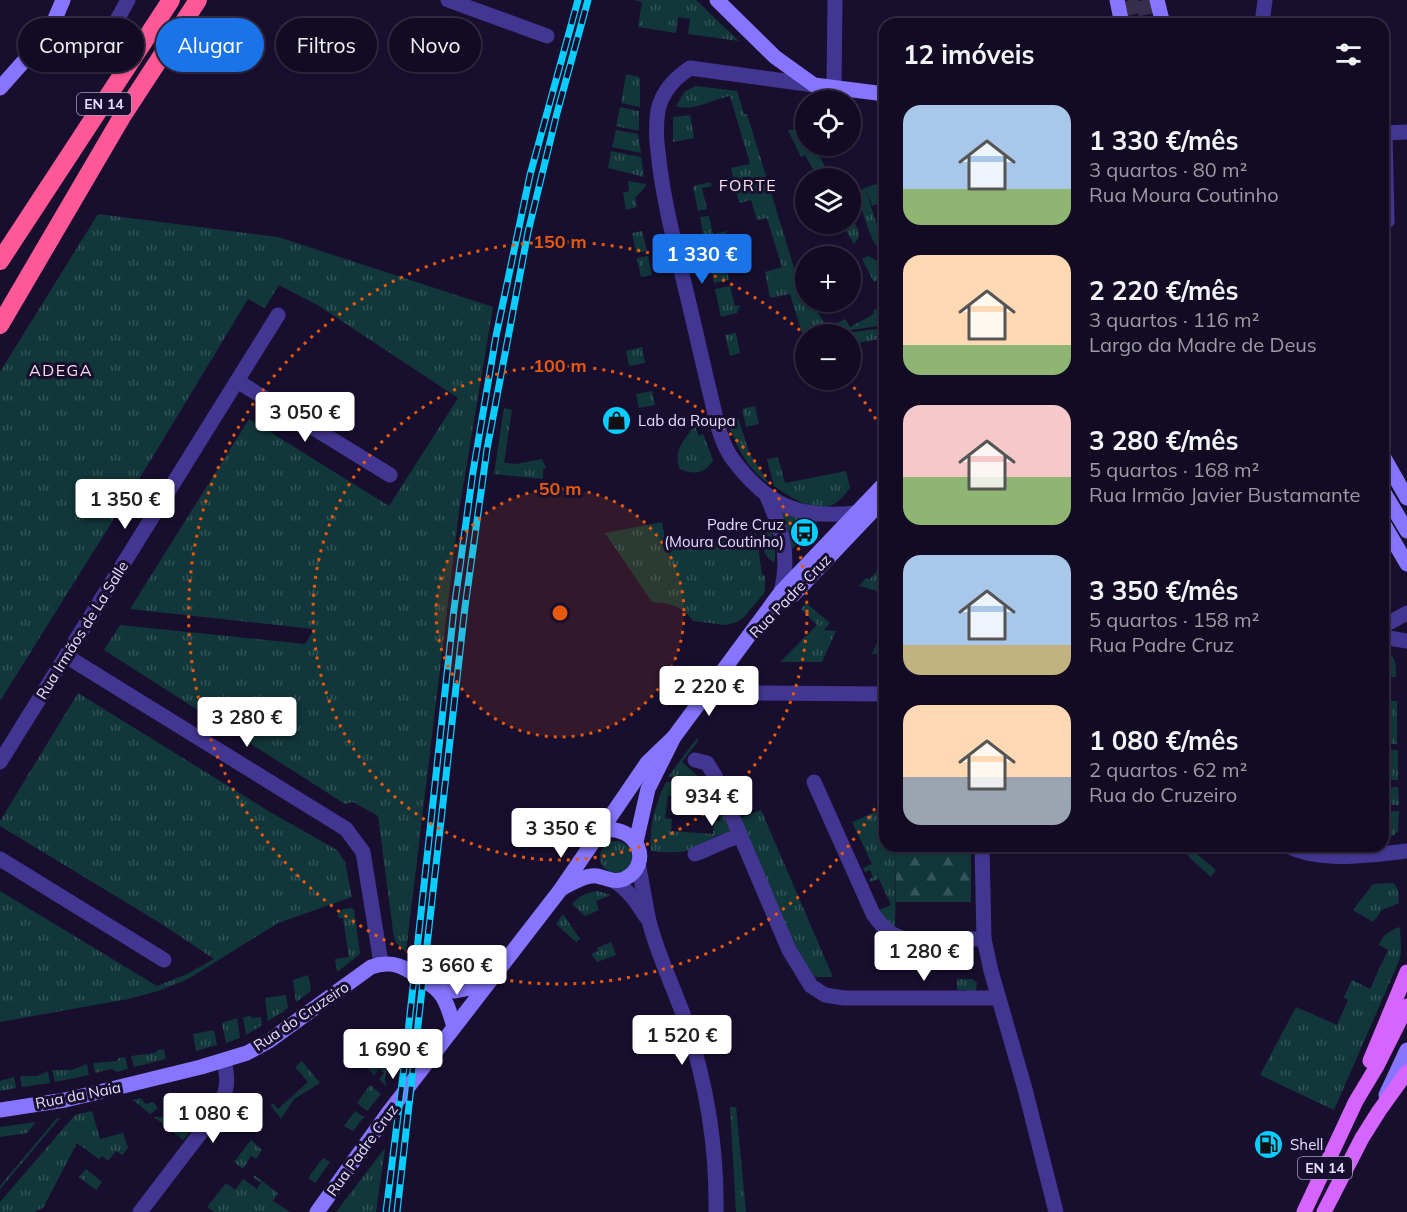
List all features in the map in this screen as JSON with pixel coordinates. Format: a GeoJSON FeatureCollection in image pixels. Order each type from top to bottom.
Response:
{"type":"FeatureCollection","features":[{"type":"Feature","properties":{"kind":"highway","name":"EN 14"},"geometry":{"type":"LineString","coordinates":[[0,261],[171,0]]}},
{"type":"Feature","properties":{"kind":"highway","name":"EN 14"},"geometry":{"type":"LineString","coordinates":[[0,325],[123,115],[198,0]]}},
{"type":"Feature","properties":{"kind":"main road"},"geometry":{"type":"LineString","coordinates":[[1356,1101],[1380,1034],[1407,972]]}},
{"type":"Feature","properties":{"kind":"main road"},"geometry":{"type":"LineString","coordinates":[[1356,1101],[1407,1006]]}},
{"type":"Feature","properties":{"kind":"main road"},"geometry":{"type":"LineString","coordinates":[[1378,1111],[1407,1072]]}},
{"type":"Feature","properties":{"kind":"main road","name":"EN 14"},"geometry":{"type":"LineString","coordinates":[[1304,1212],[1356,1101]]}},
{"type":"Feature","properties":{"kind":"main road","name":"EN 14"},"geometry":{"type":"LineString","coordinates":[[1324,1212],[1378,1111]]}},
{"type":"Feature","properties":{"kind":"street"},"geometry":{"type":"LineString","coordinates":[[0,88],[49,33],[63,0]]}},
{"type":"Feature","properties":{"kind":"street"},"geometry":{"type":"LineString","coordinates":[[118,18],[128,0]]}},
{"type":"Feature","properties":{"kind":"street"},"geometry":{"type":"LineString","coordinates":[[448,0],[547,36]]}},
{"type":"Feature","properties":{"kind":"street"},"geometry":{"type":"LineString","coordinates":[[717,0],[775,57],[814,85]]}},
{"type":"Feature","properties":{"kind":"street"},"geometry":{"type":"LineString","coordinates":[[834,87],[835,0]]}},
{"type":"Feature","properties":{"kind":"street"},"geometry":{"type":"LineString","coordinates":[[1117,0],[1121,18]]}},
{"type":"Feature","properties":{"kind":"street"},"geometry":{"type":"LineString","coordinates":[[1157,0],[1161,18]]}},
{"type":"Feature","properties":{"kind":"street"},"geometry":{"type":"LineString","coordinates":[[1263,18],[1265,0]]}},
{"type":"Feature","properties":{"kind":"street"},"geometry":{"type":"LineString","coordinates":[[856,513],[828,516],[795,510],[766,494],[733,460],[720,432],[664,189],[658,152],[658,109],[666,91],[677,77],[690,68],[879,93]]}},
{"type":"Feature","properties":{"kind":"street"},"geometry":{"type":"LineString","coordinates":[[1389,133],[1407,132]]}},
{"type":"Feature","properties":{"kind":"street","name":"Rua Irmãos de La Salle"},"geometry":{"type":"LineString","coordinates":[[0,762],[278,315]]}},
{"type":"Feature","properties":{"kind":"street"},"geometry":{"type":"LineString","coordinates":[[237,381],[390,476]]}},
{"type":"Feature","properties":{"kind":"street"},"geometry":{"type":"LineString","coordinates":[[1389,466],[1407,498]]}},
{"type":"Feature","properties":{"kind":"street","name":"Rua Padre Cruz"},"geometry":{"type":"LineString","coordinates":[[744,644],[782,592],[879,489]]}},
{"type":"Feature","properties":{"kind":"street"},"geometry":{"type":"LineString","coordinates":[[766,494],[778,521],[785,546],[782,592]]}},
{"type":"Feature","properties":{"kind":"street"},"geometry":{"type":"LineString","coordinates":[[1389,501],[1407,531]]}},
{"type":"Feature","properties":{"kind":"street","name":"Rua Padre Cruz"},"geometry":{"type":"LineString","coordinates":[[744,644],[879,504]]}},
{"type":"Feature","properties":{"kind":"street"},"geometry":{"type":"LineString","coordinates":[[1389,533],[1407,564]]}},
{"type":"Feature","properties":{"kind":"street"},"geometry":{"type":"LineString","coordinates":[[1389,623],[1407,613]]}},
{"type":"Feature","properties":{"kind":"street"},"geometry":{"type":"LineString","coordinates":[[1389,638],[1407,641]]}},
{"type":"Feature","properties":{"kind":"street"},"geometry":{"type":"LineString","coordinates":[[636,842],[648,789],[674,737],[744,644]]}},
{"type":"Feature","properties":{"kind":"street"},"geometry":{"type":"LineString","coordinates":[[66,656],[346,829],[356,839],[363,852],[381,963],[402,966],[436,988],[447,1003],[454,1027]]}},
{"type":"Feature","properties":{"kind":"street"},"geometry":{"type":"LineString","coordinates":[[718,678],[745,692],[753,693],[879,694]]}},
{"type":"Feature","properties":{"kind":"street","name":"Rua Padre Cruz"},"geometry":{"type":"LineString","coordinates":[[317,1212],[388,1113],[561,889],[647,762],[674,737]]}},
{"type":"Feature","properties":{"kind":"street"},"geometry":{"type":"LineString","coordinates":[[695,760],[706,762],[715,776],[789,950],[811,986],[818,992],[844,999],[998,998]]}},
{"type":"Feature","properties":{"kind":"street"},"geometry":{"type":"LineString","coordinates":[[814,782],[873,914],[884,930],[894,937],[906,939],[984,939]]}},
{"type":"Feature","properties":{"kind":"street"},"geometry":{"type":"LineString","coordinates":[[602,830],[612,828],[621,830],[636,842],[639,849],[638,862],[649,922],[688,1028],[709,1113],[715,1153],[717,1212]]}},
{"type":"Feature","properties":{"kind":"street"},"geometry":{"type":"LineString","coordinates":[[695,854],[725,840],[740,836]]}},
{"type":"Feature","properties":{"kind":"street"},"geometry":{"type":"LineString","coordinates":[[588,848],[588,859],[595,875],[622,886],[632,896],[649,922]]}},
{"type":"Feature","properties":{"kind":"street"},"geometry":{"type":"LineString","coordinates":[[1389,852],[1407,851]]}},
{"type":"Feature","properties":{"kind":"street"},"geometry":{"type":"LineString","coordinates":[[982,852],[984,939],[1056,1212]]}},
{"type":"Feature","properties":{"kind":"street"},"geometry":{"type":"LineString","coordinates":[[1300,852],[1318,855],[1385,852]]}},
{"type":"Feature","properties":{"kind":"street"},"geometry":{"type":"LineString","coordinates":[[0,859],[164,960]]}},
{"type":"Feature","properties":{"kind":"street"},"geometry":{"type":"LineString","coordinates":[[614,881],[625,878],[633,872],[638,862]]}},
{"type":"Feature","properties":{"kind":"street","name":"Rua Padre Cruz"},"geometry":{"type":"LineString","coordinates":[[561,889],[595,875]]}},
{"type":"Feature","properties":{"kind":"street","name":"Rua do Cruzeiro"},"geometry":{"type":"LineString","coordinates":[[224,1060],[247,1053],[269,1041],[371,967],[381,963]]}},
{"type":"Feature","properties":{"kind":"street"},"geometry":{"type":"LineString","coordinates":[[436,988],[462,990],[486,985]]}},
{"type":"Feature","properties":{"kind":"street"},"geometry":{"type":"LineString","coordinates":[[1378,1111],[1407,1050]]}},
{"type":"Feature","properties":{"kind":"street"},"geometry":{"type":"LineString","coordinates":[[140,1212],[225,1098],[227,1072],[224,1060]]}},
{"type":"Feature","properties":{"kind":"street","name":"Rua da Naia"},"geometry":{"type":"LineString","coordinates":[[0,1110],[104,1091],[224,1060]]}},
{"type":"Feature","properties":{"kind":"green space"},"geometry":{"type":"Polygon","coordinates":[[[634,0],[696,0],[739,41],[688,34],[690,19],[678,17],[676,33],[638,27],[642,2],[634,0]]]}},
{"type":"Feature","properties":{"kind":"green space"},"geometry":{"type":"Polygon","coordinates":[[[626,74],[640,79],[640,107],[621,103],[626,74]]]}},
{"type":"Feature","properties":{"kind":"green space"},"geometry":{"type":"Polygon","coordinates":[[[696,86],[737,91],[744,114],[747,114],[795,271],[795,310],[790,294],[770,298],[765,272],[782,267],[767,218],[757,220],[751,200],[739,203],[731,168],[750,164],[730,96],[696,106],[676,106],[685,91],[696,86]]]}},
{"type":"Feature","properties":{"kind":"green space"},"geometry":{"type":"Polygon","coordinates":[[[620,107],[639,111],[639,131],[616,126],[620,107]]]}},
{"type":"Feature","properties":{"kind":"green space"},"geometry":{"type":"Polygon","coordinates":[[[690,115],[694,138],[673,142],[673,117],[690,115]]]}},
{"type":"Feature","properties":{"kind":"green space"},"geometry":{"type":"Polygon","coordinates":[[[795,129],[795,145],[788,130],[795,129]]]}},
{"type":"Feature","properties":{"kind":"green space"},"geometry":{"type":"Polygon","coordinates":[[[616,130],[638,134],[641,153],[612,147],[616,130]]]}},
{"type":"Feature","properties":{"kind":"green space"},"geometry":{"type":"Polygon","coordinates":[[[611,151],[641,157],[644,177],[608,168],[611,151]]]}},
{"type":"Feature","properties":{"kind":"green space"},"geometry":{"type":"Polygon","coordinates":[[[806,156],[819,156],[826,168],[812,168],[806,156]]]}},
{"type":"Feature","properties":{"kind":"green space"},"geometry":{"type":"Polygon","coordinates":[[[628,181],[646,184],[646,186],[635,198],[637,207],[626,210],[623,193],[629,191],[628,181]]]}},
{"type":"Feature","properties":{"kind":"green space"},"geometry":{"type":"Polygon","coordinates":[[[710,182],[712,186],[702,188],[707,209],[698,211],[693,186],[710,182]]]}},
{"type":"Feature","properties":{"kind":"green space"},"geometry":{"type":"Polygon","coordinates":[[[879,183],[879,203],[872,206],[865,188],[879,183]]]}},
{"type":"Feature","properties":{"kind":"green space"},"geometry":{"type":"Polygon","coordinates":[[[865,188],[879,231],[879,249],[871,235],[864,217],[861,190],[865,188]]]}},
{"type":"Feature","properties":{"kind":"green space"},"geometry":{"type":"Polygon","coordinates":[[[98,214],[278,237],[493,307],[459,511],[406,952],[396,943],[393,931],[378,816],[353,802],[345,804],[104,650],[120,625],[305,644],[314,629],[130,609],[249,419],[389,506],[458,398],[319,306],[279,285],[265,308],[248,299],[0,701],[0,372],[98,214]]]}},
{"type":"Feature","properties":{"kind":"green space"},"geometry":{"type":"Polygon","coordinates":[[[709,216],[713,234],[728,231],[720,239],[705,243],[700,217],[709,216]]]}},
{"type":"Feature","properties":{"kind":"green space"},"geometry":{"type":"Polygon","coordinates":[[[642,231],[647,251],[636,253],[632,233],[642,231]]]}},
{"type":"Feature","properties":{"kind":"green space"},"geometry":{"type":"Polygon","coordinates":[[[848,234],[859,234],[854,244],[848,234]]]}},
{"type":"Feature","properties":{"kind":"green space"},"geometry":{"type":"Polygon","coordinates":[[[734,253],[735,258],[725,261],[729,280],[714,283],[709,259],[734,253]]]}},
{"type":"Feature","properties":{"kind":"green space"},"geometry":{"type":"Polygon","coordinates":[[[648,256],[652,275],[641,277],[637,258],[648,256]]]}},
{"type":"Feature","properties":{"kind":"green space"},"geometry":{"type":"Polygon","coordinates":[[[868,256],[879,262],[879,280],[874,282],[862,259],[868,256]]]}},
{"type":"Feature","properties":{"kind":"green space"},"geometry":{"type":"Polygon","coordinates":[[[730,286],[735,306],[740,305],[737,313],[721,317],[715,289],[730,286]]]}},
{"type":"Feature","properties":{"kind":"green space"},"geometry":{"type":"Polygon","coordinates":[[[879,308],[879,326],[861,328],[861,324],[856,324],[874,314],[873,311],[879,308]]]}},
{"type":"Feature","properties":{"kind":"green space"},"geometry":{"type":"Polygon","coordinates":[[[796,312],[818,312],[825,324],[799,324],[796,312]]]}},
{"type":"Feature","properties":{"kind":"green space"},"geometry":{"type":"Polygon","coordinates":[[[845,319],[848,324],[835,324],[845,319]]]}},
{"type":"Feature","properties":{"kind":"green space"},"geometry":{"type":"Polygon","coordinates":[[[879,329],[879,339],[861,342],[861,331],[879,329]]]}},
{"type":"Feature","properties":{"kind":"green space"},"geometry":{"type":"Polygon","coordinates":[[[736,333],[740,353],[730,356],[725,335],[736,333]]]}},
{"type":"Feature","properties":{"kind":"green space"},"geometry":{"type":"Polygon","coordinates":[[[642,347],[645,363],[629,366],[626,351],[642,347]]]}},
{"type":"Feature","properties":{"kind":"green space"},"geometry":{"type":"Polygon","coordinates":[[[652,391],[655,405],[639,408],[636,394],[652,391]]]}},
{"type":"Feature","properties":{"kind":"green space"},"geometry":{"type":"Polygon","coordinates":[[[755,406],[759,424],[746,427],[742,409],[755,406]]]}},
{"type":"Feature","properties":{"kind":"green space"},"geometry":{"type":"Polygon","coordinates":[[[504,408],[512,410],[504,463],[516,464],[542,459],[546,468],[543,469],[543,479],[494,474],[504,408]]]}},
{"type":"Feature","properties":{"kind":"green space"},"geometry":{"type":"Polygon","coordinates":[[[726,416],[738,418],[749,452],[769,484],[747,462],[733,436],[726,416]]]}},
{"type":"Feature","properties":{"kind":"green space"},"geometry":{"type":"Polygon","coordinates":[[[695,425],[699,436],[703,434],[713,460],[703,471],[690,472],[680,469],[678,456],[684,440],[695,425]]]}},
{"type":"Feature","properties":{"kind":"green space"},"geometry":{"type":"Polygon","coordinates":[[[778,457],[785,483],[846,471],[850,488],[832,505],[817,507],[801,502],[774,486],[767,459],[778,457]]]}},
{"type":"Feature","properties":{"kind":"green space"},"geometry":{"type":"Polygon","coordinates":[[[775,506],[798,517],[818,521],[811,530],[806,526],[798,533],[802,538],[791,550],[775,506]]]}},
{"type":"Feature","properties":{"kind":"green space"},"geometry":{"type":"Polygon","coordinates":[[[662,522],[667,548],[756,533],[762,575],[765,576],[765,592],[744,617],[726,625],[693,621],[676,606],[652,602],[605,533],[662,522]]]}},
{"type":"Feature","properties":{"kind":"green space"},"geometry":{"type":"Polygon","coordinates":[[[770,530],[775,544],[775,562],[765,554],[763,545],[761,531],[770,530]]]}},
{"type":"Feature","properties":{"kind":"green space"},"geometry":{"type":"Polygon","coordinates":[[[879,568],[879,591],[859,586],[866,578],[869,580],[879,568]]]}},
{"type":"Feature","properties":{"kind":"green space"},"geometry":{"type":"Polygon","coordinates":[[[806,603],[830,623],[824,630],[836,631],[822,662],[780,662],[817,625],[801,609],[806,603]]]}},
{"type":"Feature","properties":{"kind":"green space"},"geometry":{"type":"Polygon","coordinates":[[[879,639],[879,654],[872,654],[879,639]]]}},
{"type":"Feature","properties":{"kind":"green space"},"geometry":{"type":"Polygon","coordinates":[[[1389,654],[1393,657],[1396,677],[1389,677],[1389,654]]]}},
{"type":"Feature","properties":{"kind":"green space"},"geometry":{"type":"Polygon","coordinates":[[[78,693],[270,812],[337,850],[345,862],[352,897],[278,923],[188,979],[158,991],[128,999],[0,1022],[0,891],[157,986],[187,974],[214,959],[160,923],[0,826],[0,821],[78,693]]]}},
{"type":"Feature","properties":{"kind":"green space"},"geometry":{"type":"Polygon","coordinates":[[[1389,701],[1397,701],[1397,744],[1389,744],[1389,701]]]}},
{"type":"Feature","properties":{"kind":"green space"},"geometry":{"type":"Polygon","coordinates":[[[697,738],[698,741],[682,762],[700,778],[668,777],[697,738]]]}},
{"type":"Feature","properties":{"kind":"green space"},"geometry":{"type":"Polygon","coordinates":[[[1389,750],[1398,750],[1398,780],[1389,780],[1389,750]]]}},
{"type":"Feature","properties":{"kind":"green space"},"geometry":{"type":"Polygon","coordinates":[[[666,782],[700,783],[694,794],[679,792],[678,796],[668,796],[665,818],[672,819],[671,831],[713,834],[714,821],[720,821],[721,806],[731,833],[718,835],[690,850],[651,851],[654,815],[666,782]]]}},
{"type":"Feature","properties":{"kind":"green space"},"geometry":{"type":"Polygon","coordinates":[[[1389,787],[1398,787],[1399,805],[1389,805],[1389,787]]]}},
{"type":"Feature","properties":{"kind":"green space"},"geometry":{"type":"Polygon","coordinates":[[[761,810],[833,977],[815,977],[803,964],[739,819],[761,810]]]}},
{"type":"Feature","properties":{"kind":"green space"},"geometry":{"type":"Polygon","coordinates":[[[879,811],[879,852],[896,852],[895,930],[889,927],[879,910],[891,905],[879,879],[870,882],[869,880],[873,877],[870,870],[865,872],[863,868],[872,864],[852,822],[879,811]]]}},
{"type":"Feature","properties":{"kind":"green space"},"geometry":{"type":"Polygon","coordinates":[[[1389,811],[1399,811],[1398,831],[1389,836],[1389,811]]]}},
{"type":"Feature","properties":{"kind":"green space"},"geometry":{"type":"Polygon","coordinates":[[[616,841],[627,846],[632,857],[627,868],[616,873],[605,868],[600,857],[605,846],[616,841]]]}},
{"type":"Feature","properties":{"kind":"green space"},"geometry":{"type":"Polygon","coordinates":[[[896,852],[971,852],[971,902],[896,902],[896,852]]]}},
{"type":"Feature","properties":{"kind":"green space"},"geometry":{"type":"Polygon","coordinates":[[[1186,852],[1194,852],[1216,870],[1211,877],[1186,852]]]}},
{"type":"Feature","properties":{"kind":"green space"},"geometry":{"type":"Polygon","coordinates":[[[1393,883],[1398,890],[1399,903],[1382,910],[1373,922],[1353,910],[1373,884],[1393,883]]]}},
{"type":"Feature","properties":{"kind":"green space"},"geometry":{"type":"Polygon","coordinates":[[[598,891],[611,895],[596,901],[599,910],[585,916],[572,904],[583,895],[598,891]]]}},
{"type":"Feature","properties":{"kind":"green space"},"geometry":{"type":"Polygon","coordinates":[[[343,909],[354,909],[360,954],[337,972],[335,959],[349,957],[343,918],[339,918],[338,914],[343,909]]]}},
{"type":"Feature","properties":{"kind":"green space"},"geometry":{"type":"Polygon","coordinates":[[[563,914],[580,939],[576,942],[556,924],[563,914]]]}},
{"type":"Feature","properties":{"kind":"green space"},"geometry":{"type":"Polygon","coordinates":[[[1400,927],[1399,961],[1334,1110],[1260,1075],[1296,1007],[1337,1025],[1348,1000],[1344,997],[1352,980],[1370,989],[1388,950],[1379,945],[1380,941],[1387,933],[1400,927]]]}},
{"type":"Feature","properties":{"kind":"green space"},"geometry":{"type":"Polygon","coordinates":[[[611,942],[616,955],[597,962],[591,954],[598,951],[597,948],[611,942]]]}},
{"type":"Feature","properties":{"kind":"green space"},"geometry":{"type":"Polygon","coordinates":[[[485,954],[476,965],[464,972],[452,975],[438,970],[438,967],[451,970],[463,968],[485,954]]]}},
{"type":"Feature","properties":{"kind":"green space"},"geometry":{"type":"Polygon","coordinates":[[[308,975],[311,991],[296,1002],[293,980],[308,975]]]}},
{"type":"Feature","properties":{"kind":"green space"},"geometry":{"type":"Polygon","coordinates":[[[957,979],[972,979],[977,983],[976,991],[966,995],[965,990],[957,990],[957,979]]]}},
{"type":"Feature","properties":{"kind":"green space"},"geometry":{"type":"Polygon","coordinates":[[[286,995],[288,1008],[268,1021],[265,998],[286,995]]]}},
{"type":"Feature","properties":{"kind":"green space"},"geometry":{"type":"Polygon","coordinates":[[[251,1016],[251,1018],[261,1017],[262,1025],[246,1035],[243,1017],[251,1016]]]}},
{"type":"Feature","properties":{"kind":"green space"},"geometry":{"type":"Polygon","coordinates":[[[237,1018],[240,1038],[226,1043],[222,1023],[237,1018]]]}},
{"type":"Feature","properties":{"kind":"green space"},"geometry":{"type":"Polygon","coordinates":[[[214,1030],[217,1045],[196,1051],[193,1034],[214,1030]]]}},
{"type":"Feature","properties":{"kind":"green space"},"geometry":{"type":"Polygon","coordinates":[[[376,1031],[383,1056],[388,1056],[385,1080],[387,1087],[379,1079],[384,1073],[379,1069],[374,1075],[348,1047],[356,1041],[359,1046],[375,1041],[373,1032],[376,1031]]]}},
{"type":"Feature","properties":{"kind":"green space"},"geometry":{"type":"Polygon","coordinates":[[[164,1049],[166,1059],[134,1067],[131,1056],[155,1053],[164,1049]]]}},
{"type":"Feature","properties":{"kind":"green space"},"geometry":{"type":"Polygon","coordinates":[[[125,1057],[128,1069],[117,1072],[111,1069],[95,1073],[93,1063],[117,1061],[125,1057]]]}},
{"type":"Feature","properties":{"kind":"green space"},"geometry":{"type":"Polygon","coordinates":[[[302,1061],[320,1083],[294,1099],[281,1119],[271,1106],[272,1103],[278,1109],[308,1082],[295,1067],[302,1061]]]}},
{"type":"Feature","properties":{"kind":"green space"},"geometry":{"type":"Polygon","coordinates":[[[87,1064],[89,1075],[55,1082],[52,1070],[72,1070],[87,1064]]]}},
{"type":"Feature","properties":{"kind":"green space"},"geometry":{"type":"Polygon","coordinates":[[[48,1071],[50,1083],[22,1087],[20,1076],[37,1076],[48,1071]]]}},
{"type":"Feature","properties":{"kind":"green space"},"geometry":{"type":"Polygon","coordinates":[[[14,1077],[16,1088],[0,1091],[0,1081],[14,1077]]]}},
{"type":"Feature","properties":{"kind":"green space"},"geometry":{"type":"Polygon","coordinates":[[[370,1085],[381,1094],[367,1111],[357,1103],[370,1085]]]}},
{"type":"Feature","properties":{"kind":"green space"},"geometry":{"type":"Polygon","coordinates":[[[140,1098],[146,1104],[153,1102],[158,1108],[150,1114],[133,1100],[140,1098]]]}},
{"type":"Feature","properties":{"kind":"green space"},"geometry":{"type":"Polygon","coordinates":[[[730,1107],[736,1107],[746,1212],[736,1212],[730,1107]]]}},
{"type":"Feature","properties":{"kind":"green space"},"geometry":{"type":"Polygon","coordinates":[[[206,1108],[206,1112],[183,1140],[154,1117],[178,1118],[190,1128],[206,1108]]]}},
{"type":"Feature","properties":{"kind":"green space"},"geometry":{"type":"Polygon","coordinates":[[[92,1111],[100,1139],[123,1133],[128,1148],[122,1155],[116,1151],[108,1161],[102,1156],[99,1159],[77,1143],[43,1208],[34,1212],[0,1212],[0,1202],[75,1115],[92,1111]]]}},
{"type":"Feature","properties":{"kind":"green space"},"geometry":{"type":"Polygon","coordinates":[[[355,1111],[364,1117],[353,1131],[344,1126],[355,1111]]]}},
{"type":"Feature","properties":{"kind":"green space"},"geometry":{"type":"Polygon","coordinates":[[[57,1118],[60,1118],[0,1189],[0,1186],[57,1118]]]}},
{"type":"Feature","properties":{"kind":"green space"},"geometry":{"type":"Polygon","coordinates":[[[36,1122],[27,1133],[0,1137],[0,1127],[36,1122]]]}},
{"type":"Feature","properties":{"kind":"green space"},"geometry":{"type":"Polygon","coordinates":[[[251,1140],[262,1150],[256,1159],[251,1156],[243,1169],[234,1162],[251,1140]]]}},
{"type":"Feature","properties":{"kind":"green space"},"geometry":{"type":"Polygon","coordinates":[[[385,1148],[376,1212],[336,1212],[385,1148]]]}},
{"type":"Feature","properties":{"kind":"green space"},"geometry":{"type":"Polygon","coordinates":[[[323,1158],[330,1162],[315,1183],[308,1178],[323,1158]]]}},
{"type":"Feature","properties":{"kind":"green space"},"geometry":{"type":"Polygon","coordinates":[[[86,1169],[102,1182],[96,1190],[79,1177],[86,1169]]]}},
{"type":"Feature","properties":{"kind":"green space"},"geometry":{"type":"Polygon","coordinates":[[[254,1175],[278,1193],[273,1201],[290,1212],[214,1212],[207,1207],[226,1183],[235,1190],[243,1179],[257,1189],[261,1183],[253,1177],[254,1175]]]}},
{"type":"Feature","properties":{"kind":"tunnel"},"geometry":{"type":"LineString","coordinates":[[1130,0],[1134,18]]}},
{"type":"Feature","properties":{"kind":"tunnel"},"geometry":{"type":"LineString","coordinates":[[1143,0],[1147,18]]}},
{"type":"Feature","properties":{"kind":"railway"},"geometry":{"type":"LineString","coordinates":[[386,1212],[406,1051],[454,609],[473,472],[496,336],[530,175],[578,0]]}},
{"type":"Feature","properties":{"kind":"railway"},"geometry":{"type":"LineString","coordinates":[[397,1212],[465,607],[487,449],[528,232],[588,0]]}},
{"type":"Feature","properties":{"kind":"place","name":"Lab da Roupa"},"geometry":{"type":"Point","coordinates":[617,420]}},
{"type":"Feature","properties":{"kind":"place","name":"Padre Cruz (Moura Coutinho)"},"geometry":{"type":"Point","coordinates":[805,533]}},
{"type":"Feature","properties":{"kind":"place","name":"Shell"},"geometry":{"type":"Point","coordinates":[1269,1144]}},
{"type":"Feature","properties":{"kind":"district","name":"FORTE"},"geometry":{"type":"Point","coordinates":[748,185]}},
{"type":"Feature","properties":{"kind":"district","name":"ADEGA"},"geometry":{"type":"Point","coordinates":[61,370]}}]}
